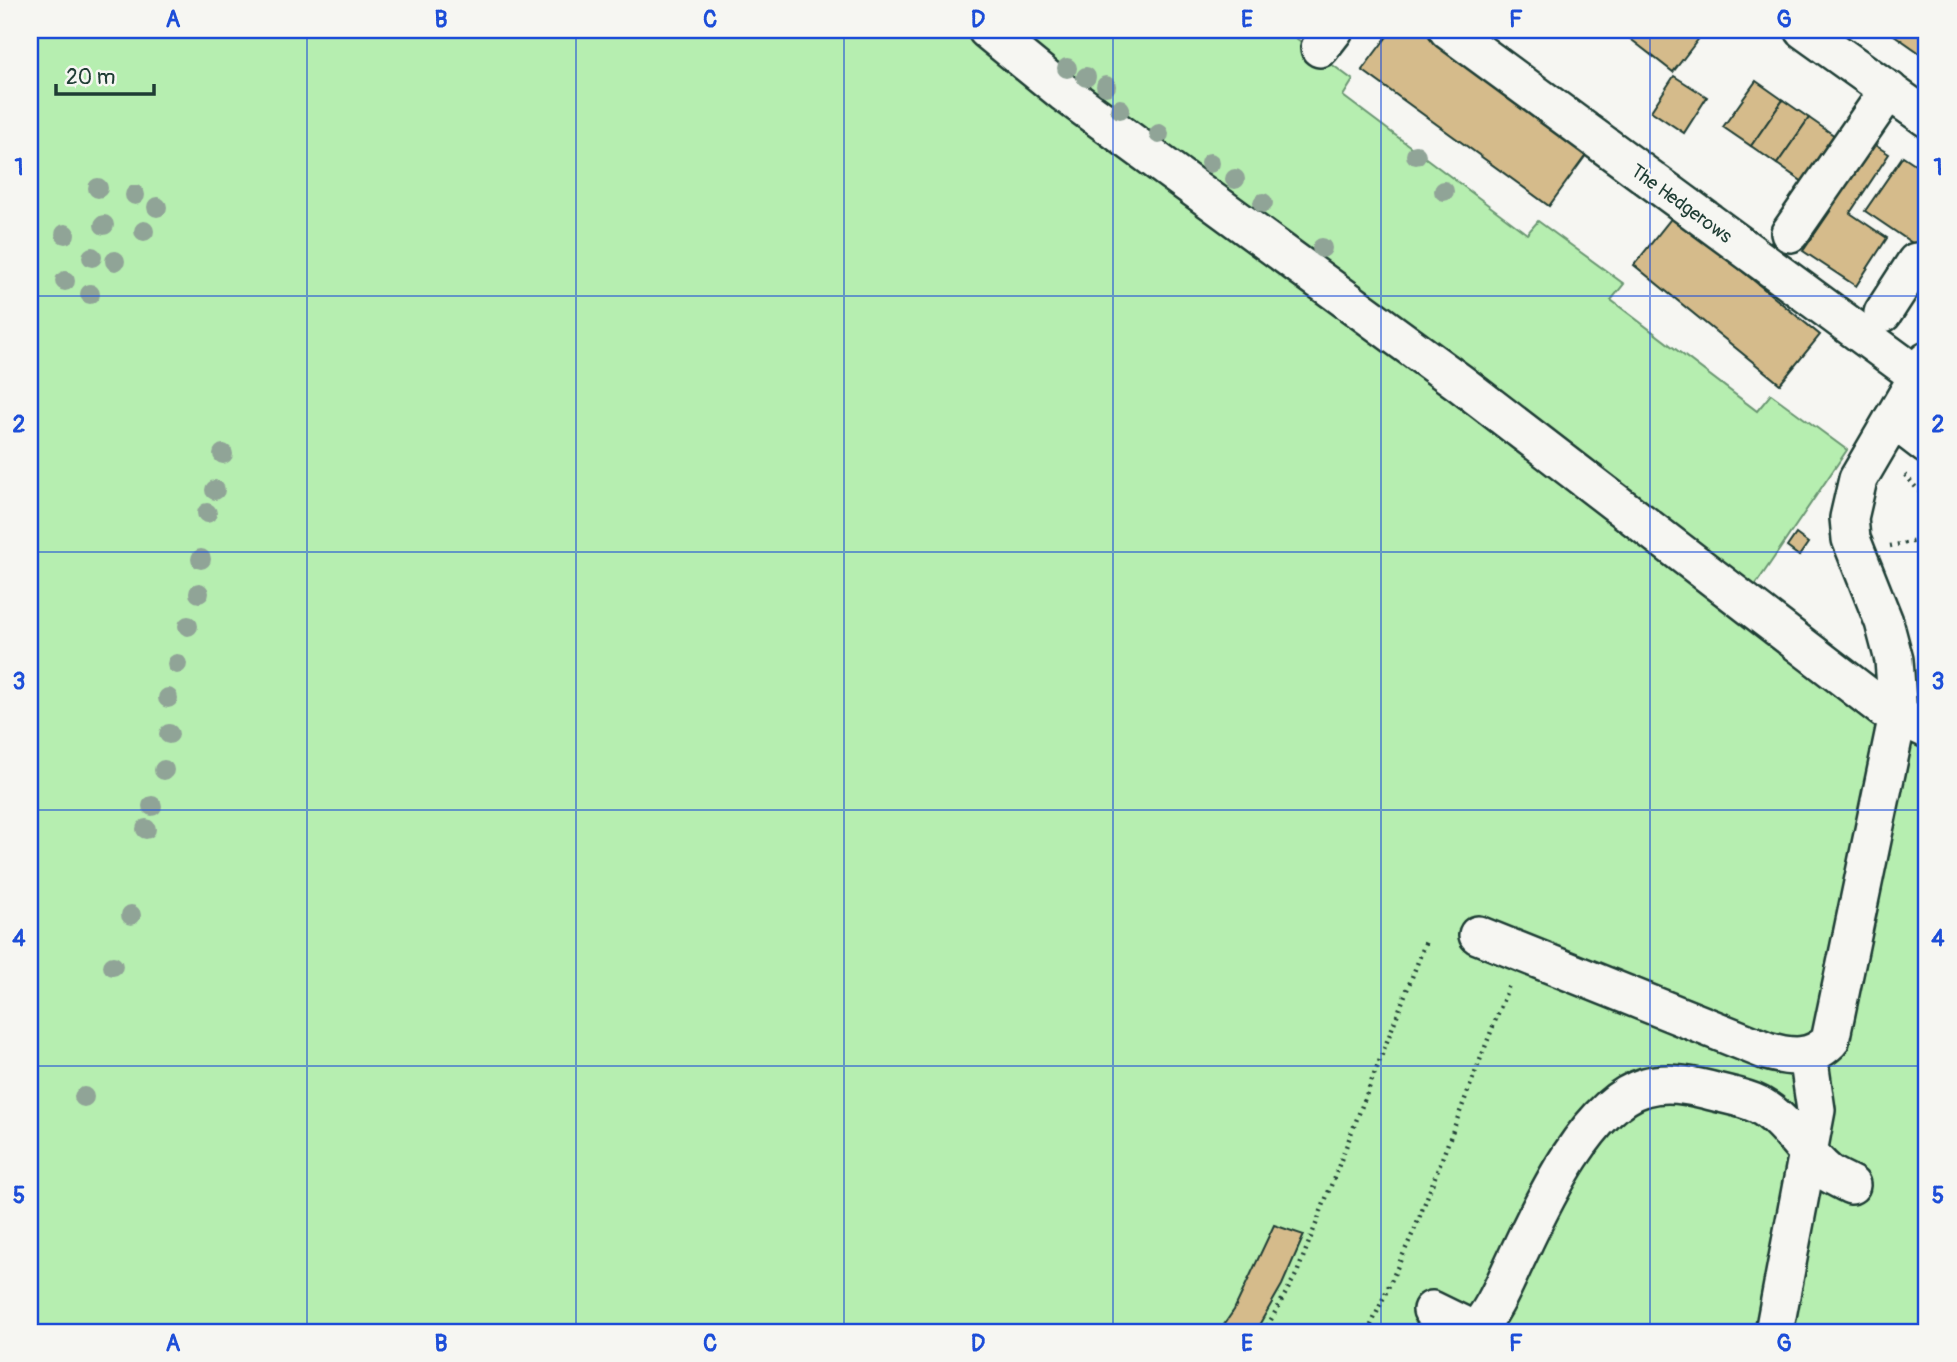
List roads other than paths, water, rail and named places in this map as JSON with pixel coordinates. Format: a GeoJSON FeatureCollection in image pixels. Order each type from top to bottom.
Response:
{"type":"FeatureCollection","features":[{"type":"Feature","properties":{"kind":"street"},"geometry":{"type":"LineString","coordinates":[[987,30],[1063,92],[1460,383],[1884,709],[1913,722]]}},
{"type":"Feature","properties":{"kind":"street","name":"The Hedgerows"},"geometry":{"type":"LineString","coordinates":[[1448,30],[1924,367]]}},
{"type":"Feature","properties":{"kind":"street"},"geometry":{"type":"LineString","coordinates":[[1804,30],[1927,118]]}},
{"type":"Feature","properties":{"kind":"street"},"geometry":{"type":"LineString","coordinates":[[1790,233],[1889,90]]}},
{"type":"Feature","properties":{"kind":"street"},"geometry":{"type":"LineString","coordinates":[[1883,313],[1916,262],[1927,271]]}},
{"type":"Feature","properties":{"kind":"street"},"geometry":{"type":"LineString","coordinates":[[1478,935],[1768,1051],[1782,1055],[1808,1055],[1830,1041],[1913,722],[1884,622],[1851,539],[1849,518],[1858,479],[1902,436],[1924,367]]}},
{"type":"Feature","properties":{"kind":"street"},"geometry":{"type":"LineString","coordinates":[[1774,1332],[1816,1110],[1808,1055]]}},
{"type":"Feature","properties":{"kind":"street"},"geometry":{"type":"LineString","coordinates":[[1432,1310],[1477,1332],[1502,1289],[1532,1224],[1570,1159],[1603,1112],[1623,1097],[1645,1087],[1682,1084],[1738,1097],[1760,1106],[1778,1119],[1828,1173],[1851,1185]]}}]}
